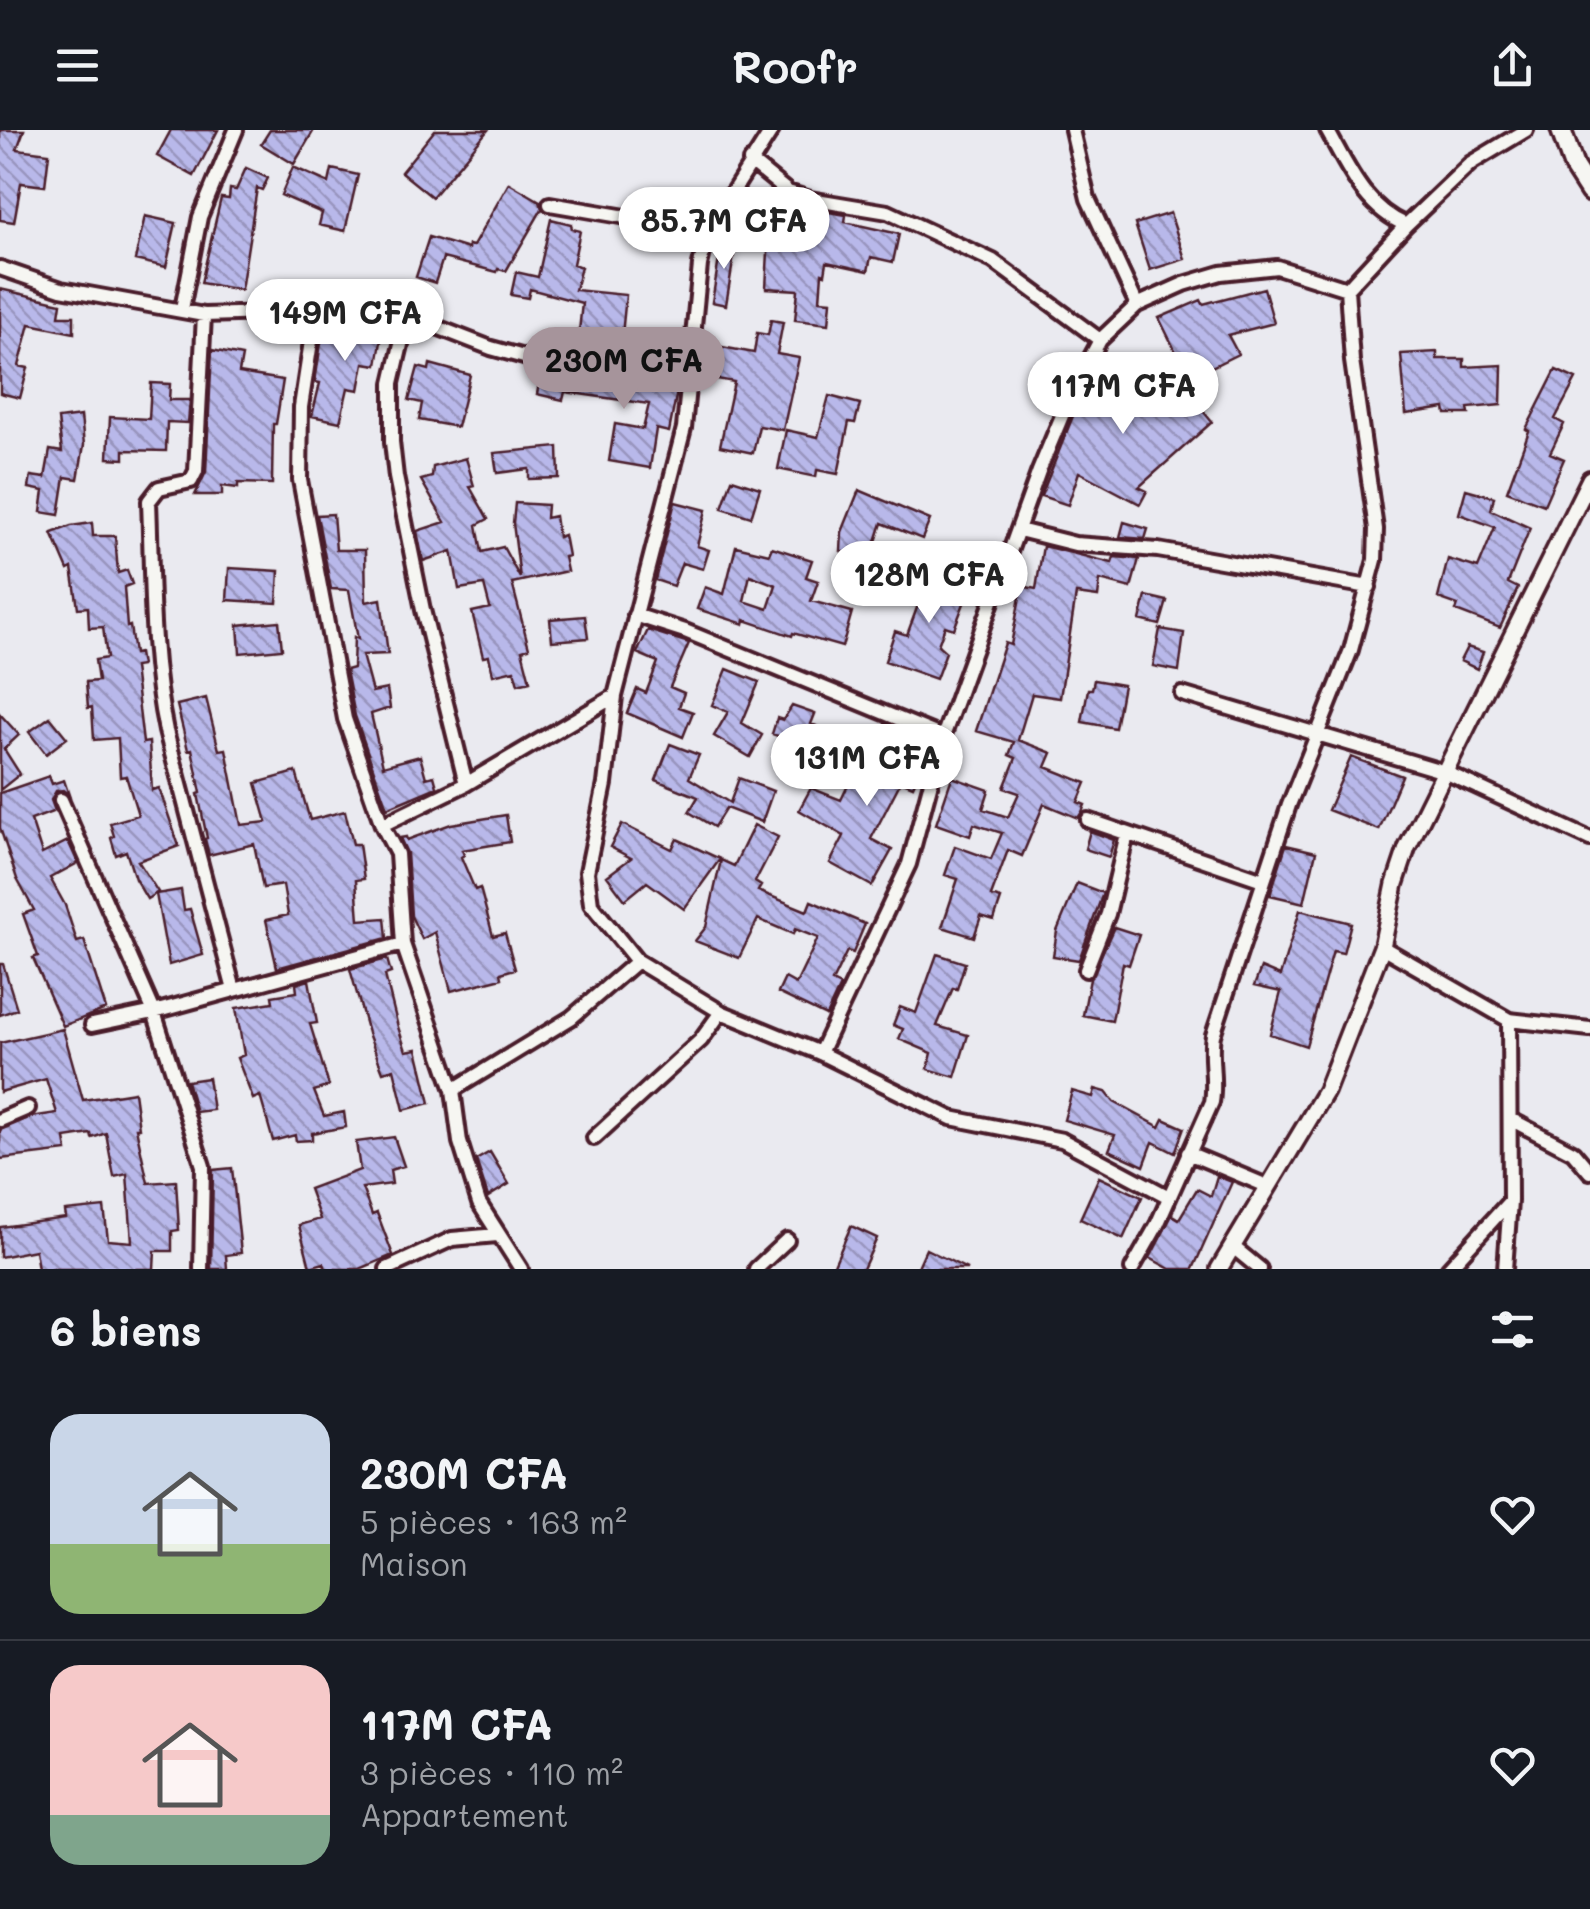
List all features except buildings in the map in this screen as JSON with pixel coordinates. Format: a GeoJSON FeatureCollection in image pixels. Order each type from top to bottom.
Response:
{"type":"FeatureCollection","features":[{"type":"Feature","properties":{"kind":"main road"},"geometry":{"type":"LineString","coordinates":[[1561,130],[1574,166],[1590,192]]}},
{"type":"Feature","properties":{"kind":"street"},"geometry":{"type":"LineString","coordinates":[[182,309],[200,216],[236,130]]}},
{"type":"Feature","properties":{"kind":"street"},"geometry":{"type":"LineString","coordinates":[[772,130],[708,231],[700,265],[692,371],[676,468],[614,696],[605,784],[587,872],[591,904],[637,961],[721,1012],[820,1053],[952,1118],[1062,1140],[1169,1197]]}},
{"type":"Feature","properties":{"kind":"street"},"geometry":{"type":"LineString","coordinates":[[1072,130],[1088,198],[1137,305]]}},
{"type":"Feature","properties":{"kind":"street"},"geometry":{"type":"LineString","coordinates":[[1327,130],[1361,190],[1387,217],[1406,225]]}},
{"type":"Feature","properties":{"kind":"street"},"geometry":{"type":"LineString","coordinates":[[1132,1269],[1212,1102],[1212,1035],[1263,880],[1370,587],[1376,528],[1352,361],[1347,289],[1471,163],[1526,130]]}},
{"type":"Feature","properties":{"kind":"street"},"geometry":{"type":"LineString","coordinates":[[750,161],[788,192],[810,200],[888,212],[993,261],[1100,340]]}},
{"type":"Feature","properties":{"kind":"street"},"geometry":{"type":"LineString","coordinates":[[550,204],[708,231]]}},
{"type":"Feature","properties":{"kind":"street"},"geometry":{"type":"LineString","coordinates":[[820,1053],[909,864],[943,737],[1055,432],[1100,340],[1137,305],[1221,273],[1276,267],[1347,289]]}},
{"type":"Feature","properties":{"kind":"street"},"geometry":{"type":"LineString","coordinates":[[0,268],[61,289],[204,315],[269,313],[346,299],[380,305],[491,348],[575,370],[692,371]]}},
{"type":"Feature","properties":{"kind":"street"},"geometry":{"type":"LineString","coordinates":[[318,302],[301,407],[300,480],[332,658],[346,719],[382,825],[397,854],[404,944],[452,1090],[460,1142],[480,1203],[521,1269]]}},
{"type":"Feature","properties":{"kind":"street"},"geometry":{"type":"LineString","coordinates":[[204,315],[196,471],[190,480],[160,488],[149,501],[152,598],[166,731],[234,990]]}},
{"type":"Feature","properties":{"kind":"street"},"geometry":{"type":"LineString","coordinates":[[408,315],[392,383],[396,477],[423,610],[466,784]]}},
{"type":"Feature","properties":{"kind":"street"},"geometry":{"type":"LineString","coordinates":[[1219,1269],[1326,1090],[1382,947],[1407,848],[1590,479]]}},
{"type":"Feature","properties":{"kind":"street"},"geometry":{"type":"LineString","coordinates":[[1020,530],[1075,544],[1158,550],[1370,587]]}},
{"type":"Feature","properties":{"kind":"street"},"geometry":{"type":"LineString","coordinates":[[635,615],[685,631],[943,737]]}},
{"type":"Feature","properties":{"kind":"street"},"geometry":{"type":"LineString","coordinates":[[1182,694],[1444,772],[1590,840]]}},
{"type":"Feature","properties":{"kind":"street"},"geometry":{"type":"LineString","coordinates":[[382,825],[466,784],[614,696]]}},
{"type":"Feature","properties":{"kind":"street"},"geometry":{"type":"LineString","coordinates":[[61,800],[154,1012],[202,1166],[200,1269]]}},
{"type":"Feature","properties":{"kind":"street"},"geometry":{"type":"LineString","coordinates":[[1088,820],[1263,880]]}},
{"type":"Feature","properties":{"kind":"street"},"geometry":{"type":"LineString","coordinates":[[1086,970],[1108,914],[1127,834]]}},
{"type":"Feature","properties":{"kind":"street"},"geometry":{"type":"LineString","coordinates":[[92,1024],[154,1012],[404,944]]}},
{"type":"Feature","properties":{"kind":"street"},"geometry":{"type":"LineString","coordinates":[[1382,947],[1509,1020],[1590,1029]]}},
{"type":"Feature","properties":{"kind":"street"},"geometry":{"type":"LineString","coordinates":[[452,1090],[571,1018],[637,961]]}},
{"type":"Feature","properties":{"kind":"street"},"geometry":{"type":"LineString","coordinates":[[594,1138],[700,1040],[721,1012]]}},
{"type":"Feature","properties":{"kind":"street"},"geometry":{"type":"LineString","coordinates":[[1505,1269],[1510,1200],[1509,1020]]}},
{"type":"Feature","properties":{"kind":"street"},"geometry":{"type":"LineString","coordinates":[[0,1120],[28,1108]]}},
{"type":"Feature","properties":{"kind":"street"},"geometry":{"type":"LineString","coordinates":[[1510,1119],[1573,1152],[1590,1172]]}},
{"type":"Feature","properties":{"kind":"street"},"geometry":{"type":"LineString","coordinates":[[1188,1153],[1267,1186]]}},
{"type":"Feature","properties":{"kind":"street"},"geometry":{"type":"LineString","coordinates":[[1448,1269],[1510,1200]]}},
{"type":"Feature","properties":{"kind":"street"},"geometry":{"type":"LineString","coordinates":[[387,1269],[452,1239],[497,1235]]}},
{"type":"Feature","properties":{"kind":"street"},"geometry":{"type":"LineString","coordinates":[[756,1269],[787,1240]]}},
{"type":"Feature","properties":{"kind":"street"},"geometry":{"type":"LineString","coordinates":[[1232,1246],[1260,1269]]}}]}
